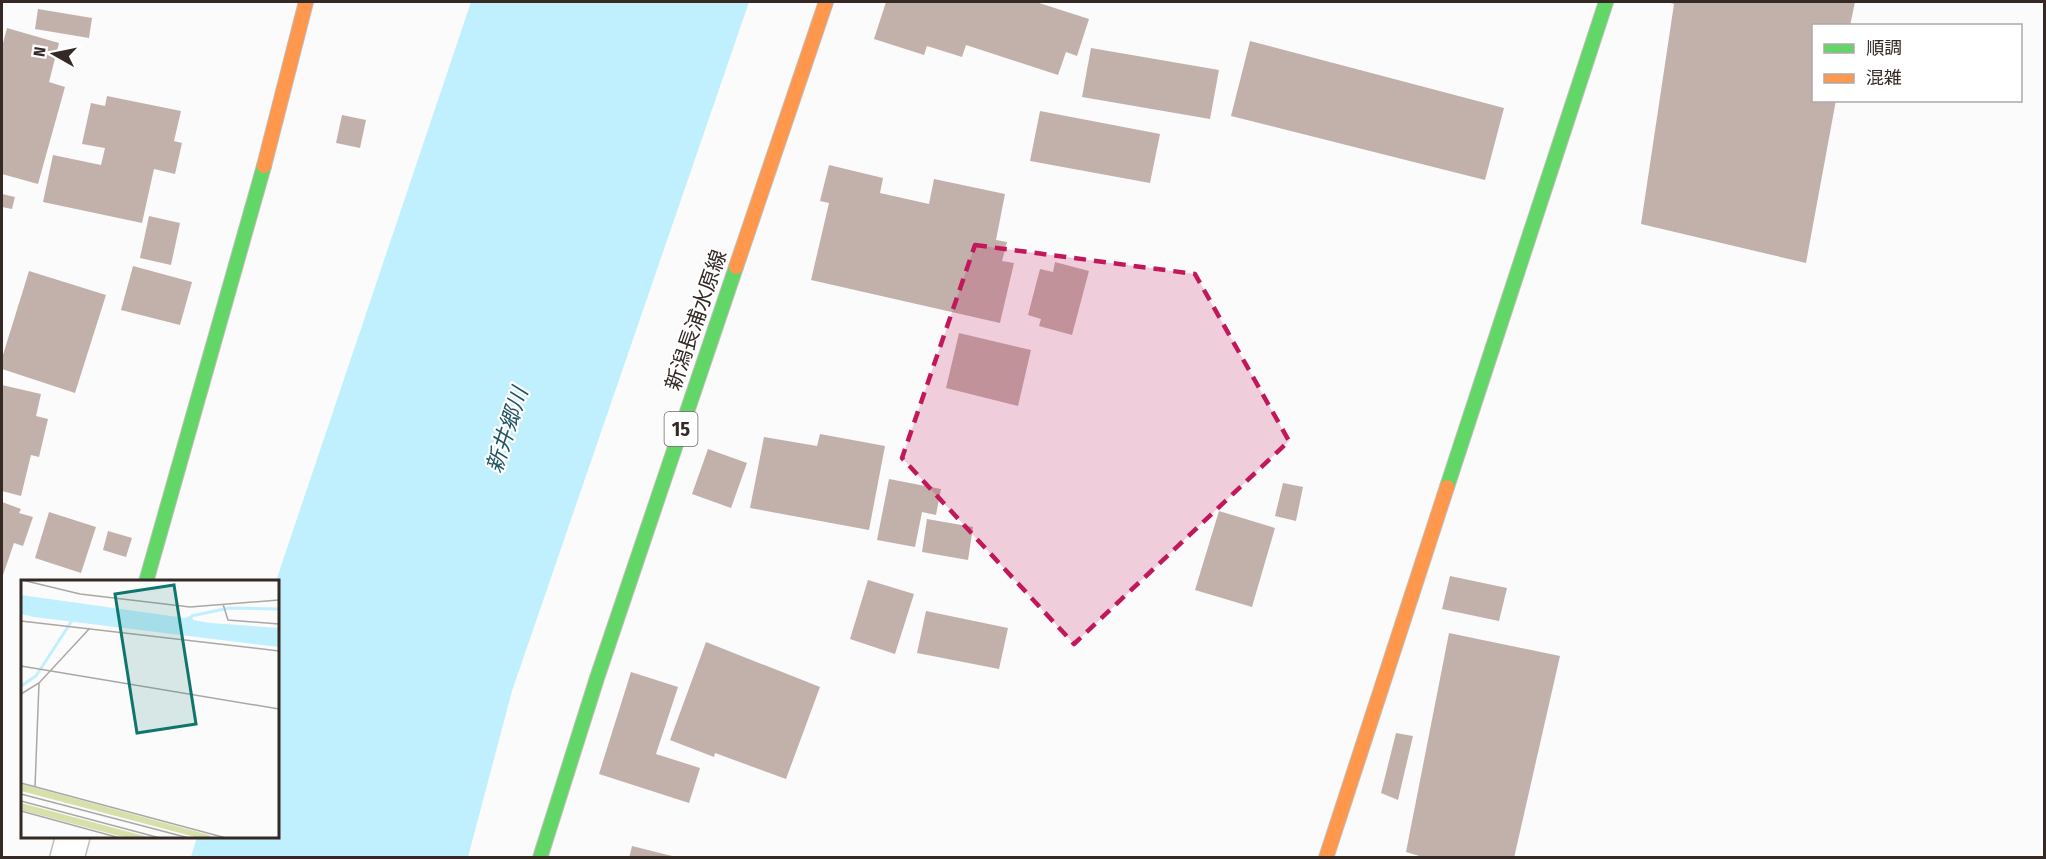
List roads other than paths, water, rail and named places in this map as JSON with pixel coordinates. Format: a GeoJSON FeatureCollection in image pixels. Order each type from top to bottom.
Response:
{"type":"FeatureCollection","features":[{"type":"Feature","properties":{"kind":"street"},"geometry":{"type":"LineString","coordinates":[[147,580],[273,133],[306,2]]}},
{"type":"Feature","properties":{"kind":"street","name":"新潟長浦水原線"},"geometry":{"type":"LineString","coordinates":[[540,858],[600,667],[826,2]]}},
{"type":"Feature","properties":{"kind":"street"},"geometry":{"type":"LineString","coordinates":[[1326,858],[1606,2]]}},
{"type":"Feature","properties":{"kind":"street"},"geometry":{"type":"LineString","coordinates":[[67,858],[73,838]]}},
{"type":"Feature","properties":{"kind":"water","name":"新井郷川"},"geometry":{"type":"Polygon","coordinates":[[[471,2],[749,2],[512,691],[468,857],[191,857],[197,838],[279,838],[279,580],[276,580],[471,2]]]}}]}
